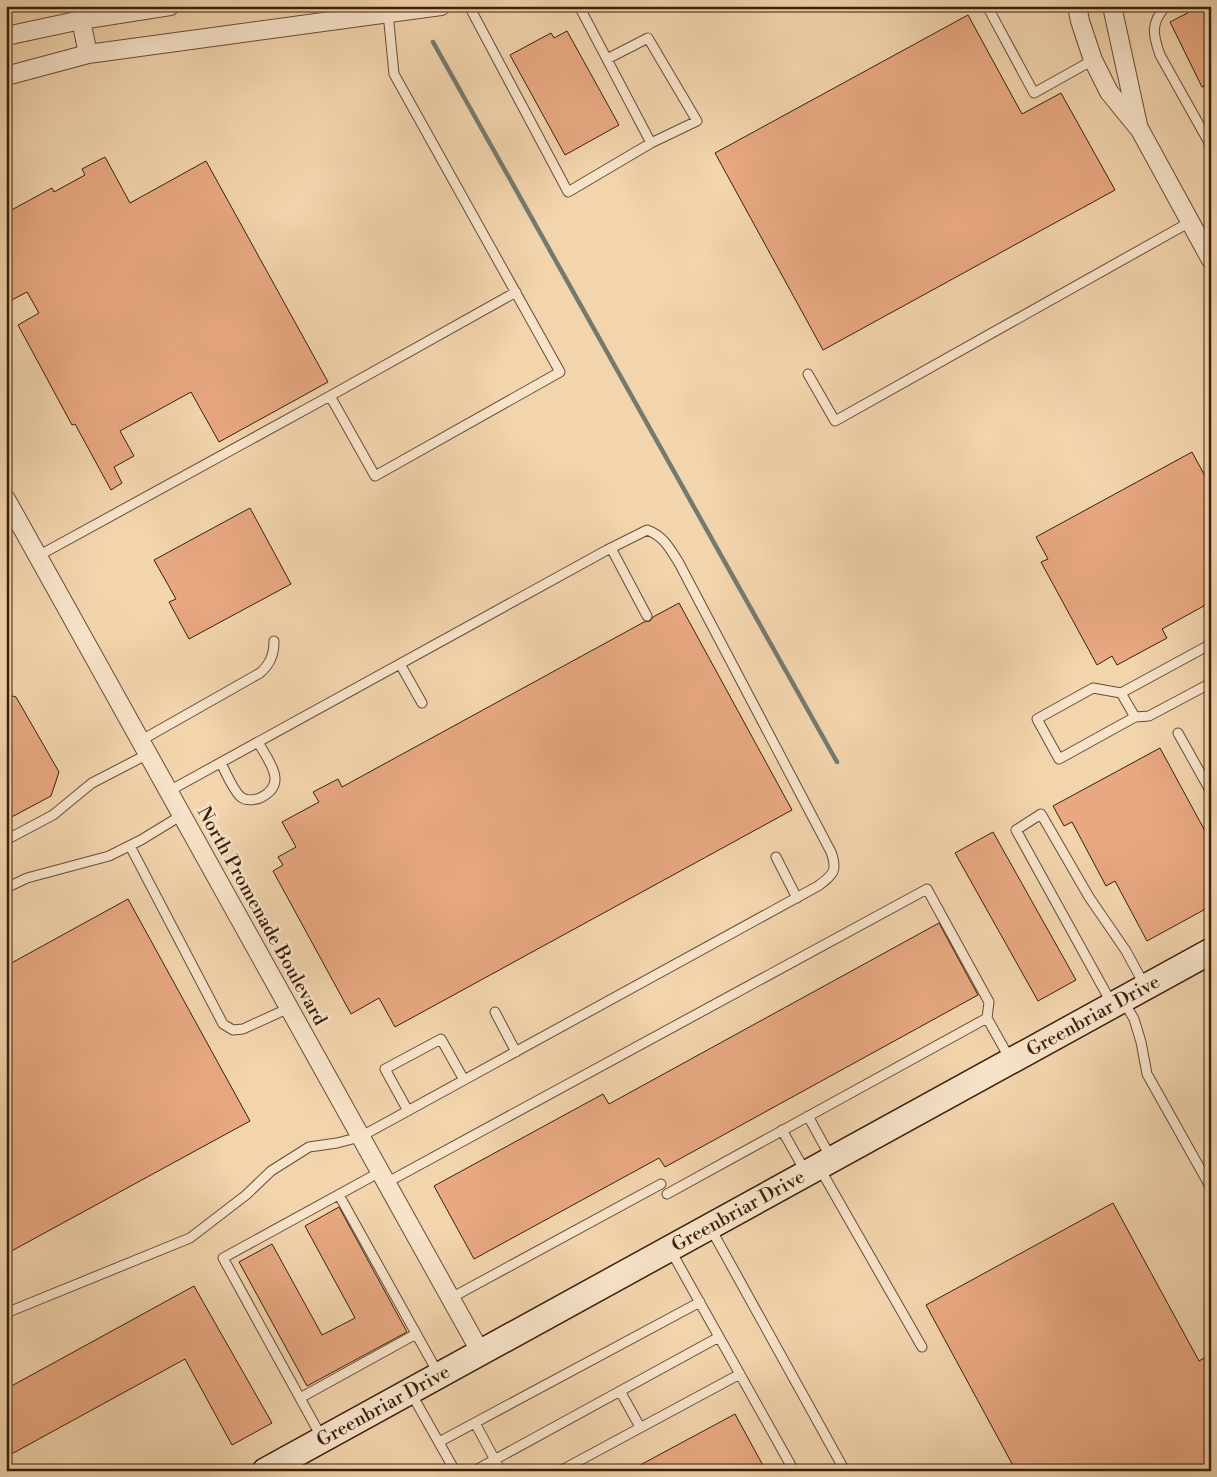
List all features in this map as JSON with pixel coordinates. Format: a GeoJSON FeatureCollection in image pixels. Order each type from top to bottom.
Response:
{"type":"FeatureCollection","features":[{"type":"Feature","properties":{"kind":"street"},"geometry":{"type":"LineString","coordinates":[[6,36],[81,20],[170,6]]}},
{"type":"Feature","properties":{"kind":"street"},"geometry":{"type":"LineString","coordinates":[[6,76],[88,54],[388,9],[440,6]]}},
{"type":"Feature","properties":{"kind":"street"},"geometry":{"type":"LineString","coordinates":[[1077,6],[1080,21],[1094,60],[1109,92],[1140,130],[1190,222],[1209,252]]}},
{"type":"Feature","properties":{"kind":"street"},"geometry":{"type":"LineString","coordinates":[[1112,6],[1140,130]]}},
{"type":"Feature","properties":{"kind":"street"},"geometry":{"type":"LineString","coordinates":[[81,20],[88,54]]}},
{"type":"Feature","properties":{"kind":"street","name":"North Promenade Boulevard"},"geometry":{"type":"LineString","coordinates":[[6,499],[481,1353]]}},
{"type":"Feature","properties":{"kind":"street","name":"Greenbriar Drive"},"geometry":{"type":"LineString","coordinates":[[266,1471],[1211,950]]}},
{"type":"Feature","properties":{"kind":"lane"},"geometry":{"type":"LineString","coordinates":[[469,6],[568,192],[652,143],[697,121],[648,38],[607,59]]}},
{"type":"Feature","properties":{"kind":"lane"},"geometry":{"type":"LineString","coordinates":[[579,6],[652,143]]}},
{"type":"Feature","properties":{"kind":"lane"},"geometry":{"type":"LineString","coordinates":[[987,6],[1034,93],[1094,60]]}},
{"type":"Feature","properties":{"kind":"lane"},"geometry":{"type":"LineString","coordinates":[[1166,6],[1158,14],[1154,26],[1154,41],[1211,146]]}},
{"type":"Feature","properties":{"kind":"lane"},"geometry":{"type":"LineString","coordinates":[[330,396],[375,476],[560,372],[394,74],[388,9]]}},
{"type":"Feature","properties":{"kind":"lane"},"geometry":{"type":"LineString","coordinates":[[808,374],[835,421],[1190,222]]}},
{"type":"Feature","properties":{"kind":"lane"},"geometry":{"type":"LineString","coordinates":[[38,556],[516,292]]}},
{"type":"Feature","properties":{"kind":"lane"},"geometry":{"type":"LineString","coordinates":[[6,1313],[190,1238],[246,1195],[271,1171],[309,1147],[360,1137],[818,886],[831,876],[835,864],[831,852],[679,563],[663,539],[656,533],[647,530],[611,548],[169,792]]}},
{"type":"Feature","properties":{"kind":"lane"},"geometry":{"type":"LineString","coordinates":[[611,548],[647,616]]}},
{"type":"Feature","properties":{"kind":"lane"},"geometry":{"type":"LineString","coordinates":[[6,840],[53,814],[92,783],[144,747],[260,673],[269,665],[274,650],[274,641]]}},
{"type":"Feature","properties":{"kind":"lane"},"geometry":{"type":"LineString","coordinates":[[1211,644],[1121,693],[1093,688],[1037,719],[1059,759],[1135,717],[1149,716],[1211,683]]}},
{"type":"Feature","properties":{"kind":"lane"},"geometry":{"type":"LineString","coordinates":[[400,664],[422,703]]}},
{"type":"Feature","properties":{"kind":"lane"},"geometry":{"type":"LineString","coordinates":[[1121,693],[1135,717]]}},
{"type":"Feature","properties":{"kind":"lane"},"geometry":{"type":"LineString","coordinates":[[1178,733],[1211,792]]}},
{"type":"Feature","properties":{"kind":"lane"},"geometry":{"type":"LineString","coordinates":[[221,763],[240,797],[256,800],[275,786],[276,778],[258,742]]}},
{"type":"Feature","properties":{"kind":"lane"},"geometry":{"type":"LineString","coordinates":[[1146,986],[1126,951],[1088,896],[1041,814],[1016,830],[1117,1002],[1134,1019],[1141,1042],[1147,1074],[1211,1188]]}},
{"type":"Feature","properties":{"kind":"lane"},"geometry":{"type":"LineString","coordinates":[[6,888],[27,878],[110,856],[182,815]]}},
{"type":"Feature","properties":{"kind":"lane"},"geometry":{"type":"LineString","coordinates":[[130,846],[223,1024],[233,1030],[243,1029],[289,1008]]}},
{"type":"Feature","properties":{"kind":"lane"},"geometry":{"type":"LineString","coordinates":[[776,857],[797,898]]}},
{"type":"Feature","properties":{"kind":"lane"},"geometry":{"type":"LineString","coordinates":[[323,1439],[223,1258],[339,1194],[383,1177],[927,889],[989,1002],[987,1018],[1010,1060]]}},
{"type":"Feature","properties":{"kind":"lane"},"geometry":{"type":"LineString","coordinates":[[495,1012],[516,1052]]}},
{"type":"Feature","properties":{"kind":"lane"},"geometry":{"type":"LineString","coordinates":[[667,1194],[987,1018]]}},
{"type":"Feature","properties":{"kind":"lane"},"geometry":{"type":"LineString","coordinates":[[408,1111],[385,1069],[441,1039],[464,1080]]}},
{"type":"Feature","properties":{"kind":"lane"},"geometry":{"type":"LineString","coordinates":[[808,1116],[819,1165],[922,1347]]}},
{"type":"Feature","properties":{"kind":"lane"},"geometry":{"type":"LineString","coordinates":[[782,1130],[819,1165]]}},
{"type":"Feature","properties":{"kind":"lane"},"geometry":{"type":"LineString","coordinates":[[451,1298],[661,1184]]}},
{"type":"Feature","properties":{"kind":"lane"},"geometry":{"type":"LineString","coordinates":[[339,1194],[440,1376]]}},
{"type":"Feature","properties":{"kind":"lane"},"geometry":{"type":"LineString","coordinates":[[709,1226],[845,1471]]}},
{"type":"Feature","properties":{"kind":"lane"},"geometry":{"type":"LineString","coordinates":[[670,1248],[794,1471]]}},
{"type":"Feature","properties":{"kind":"lane"},"geometry":{"type":"LineString","coordinates":[[439,1442],[700,1302]]}},
{"type":"Feature","properties":{"kind":"lane"},"geometry":{"type":"LineString","coordinates":[[300,1398],[416,1334]]}},
{"type":"Feature","properties":{"kind":"lane"},"geometry":{"type":"LineString","coordinates":[[474,1471],[719,1336]]}},
{"type":"Feature","properties":{"kind":"lane"},"geometry":{"type":"LineString","coordinates":[[560,1471],[740,1374]]}},
{"type":"Feature","properties":{"kind":"lane"},"geometry":{"type":"LineString","coordinates":[[620,1391],[640,1428]]}},
{"type":"Feature","properties":{"kind":"lane"},"geometry":{"type":"LineString","coordinates":[[410,1392],[456,1471]]}},
{"type":"Feature","properties":{"kind":"lane"},"geometry":{"type":"LineString","coordinates":[[475,1423],[502,1471]]}},
{"type":"Feature","properties":{"kind":"building"},"geometry":{"type":"Polygon","coordinates":[[[1201,6],[1211,6],[1211,83],[1202,87],[1170,22],[1201,6]]]}},
{"type":"Feature","properties":{"kind":"building"},"geometry":{"type":"Polygon","coordinates":[[[968,15],[1022,114],[1061,93],[1115,190],[823,350],[715,153],[968,15]]]}},
{"type":"Feature","properties":{"kind":"building"},"geometry":{"type":"Polygon","coordinates":[[[567,31],[619,125],[565,155],[510,55],[551,33],[554,38],[567,31]]]}},
{"type":"Feature","properties":{"kind":"building"},"geometry":{"type":"Polygon","coordinates":[[[105,157],[130,203],[206,161],[328,382],[219,442],[191,392],[120,431],[134,456],[114,467],[122,483],[111,490],[75,424],[72,425],[18,325],[39,313],[27,292],[6,303],[6,213],[52,188],[54,192],[85,175],[82,169],[105,157]]]}},
{"type":"Feature","properties":{"kind":"building"},"geometry":{"type":"Polygon","coordinates":[[[1192,452],[1211,487],[1211,602],[1162,629],[1167,638],[1117,665],[1112,656],[1097,665],[1041,562],[1048,559],[1036,537],[1192,452]]]}},
{"type":"Feature","properties":{"kind":"building"},"geometry":{"type":"Polygon","coordinates":[[[250,508],[291,584],[189,639],[169,602],[176,599],[154,560],[250,508]]]}},
{"type":"Feature","properties":{"kind":"building"},"geometry":{"type":"Polygon","coordinates":[[[679,603],[792,810],[395,1027],[379,998],[351,1014],[273,871],[283,865],[278,857],[296,847],[282,822],[319,802],[313,792],[338,779],[342,787],[644,622],[650,621],[653,617],[679,603]]]}},
{"type":"Feature","properties":{"kind":"building"},"geometry":{"type":"Polygon","coordinates":[[[6,694],[16,697],[59,772],[51,796],[6,820],[6,694]]]}},
{"type":"Feature","properties":{"kind":"building"},"geometry":{"type":"Polygon","coordinates":[[[1160,748],[1211,842],[1211,906],[1147,941],[1115,881],[1106,886],[1072,822],[1064,826],[1053,806],[1160,748]]]}},
{"type":"Feature","properties":{"kind":"building"},"geometry":{"type":"Polygon","coordinates":[[[993,832],[1076,980],[1038,1001],[955,853],[993,832]]]}},
{"type":"Feature","properties":{"kind":"building"},"geometry":{"type":"Polygon","coordinates":[[[128,899],[250,1121],[6,1254],[6,966],[128,899]]]}},
{"type":"Feature","properties":{"kind":"building"},"geometry":{"type":"Polygon","coordinates":[[[939,923],[978,995],[665,1167],[659,1158],[474,1259],[434,1186],[603,1094],[609,1104],[939,923]]]}},
{"type":"Feature","properties":{"kind":"building"},"geometry":{"type":"Polygon","coordinates":[[[1113,1203],[1199,1361],[1211,1354],[1211,1471],[1016,1471],[926,1305],[1113,1203]]]}},
{"type":"Feature","properties":{"kind":"building"},"geometry":{"type":"Polygon","coordinates":[[[339,1207],[407,1332],[307,1386],[239,1262],[272,1244],[322,1335],[355,1318],[305,1226],[339,1207]]]}},
{"type":"Feature","properties":{"kind":"building"},"geometry":{"type":"Polygon","coordinates":[[[194,1286],[272,1423],[232,1445],[185,1359],[6,1457],[6,1389],[194,1286]]]}},
{"type":"Feature","properties":{"kind":"building"},"geometry":{"type":"Polygon","coordinates":[[[735,1414],[766,1471],[629,1471],[735,1414]]]}},
{"type":"Feature","properties":{"kind":"waterway"},"geometry":{"type":"LineString","coordinates":[[433,42],[837,762]]}}]}
